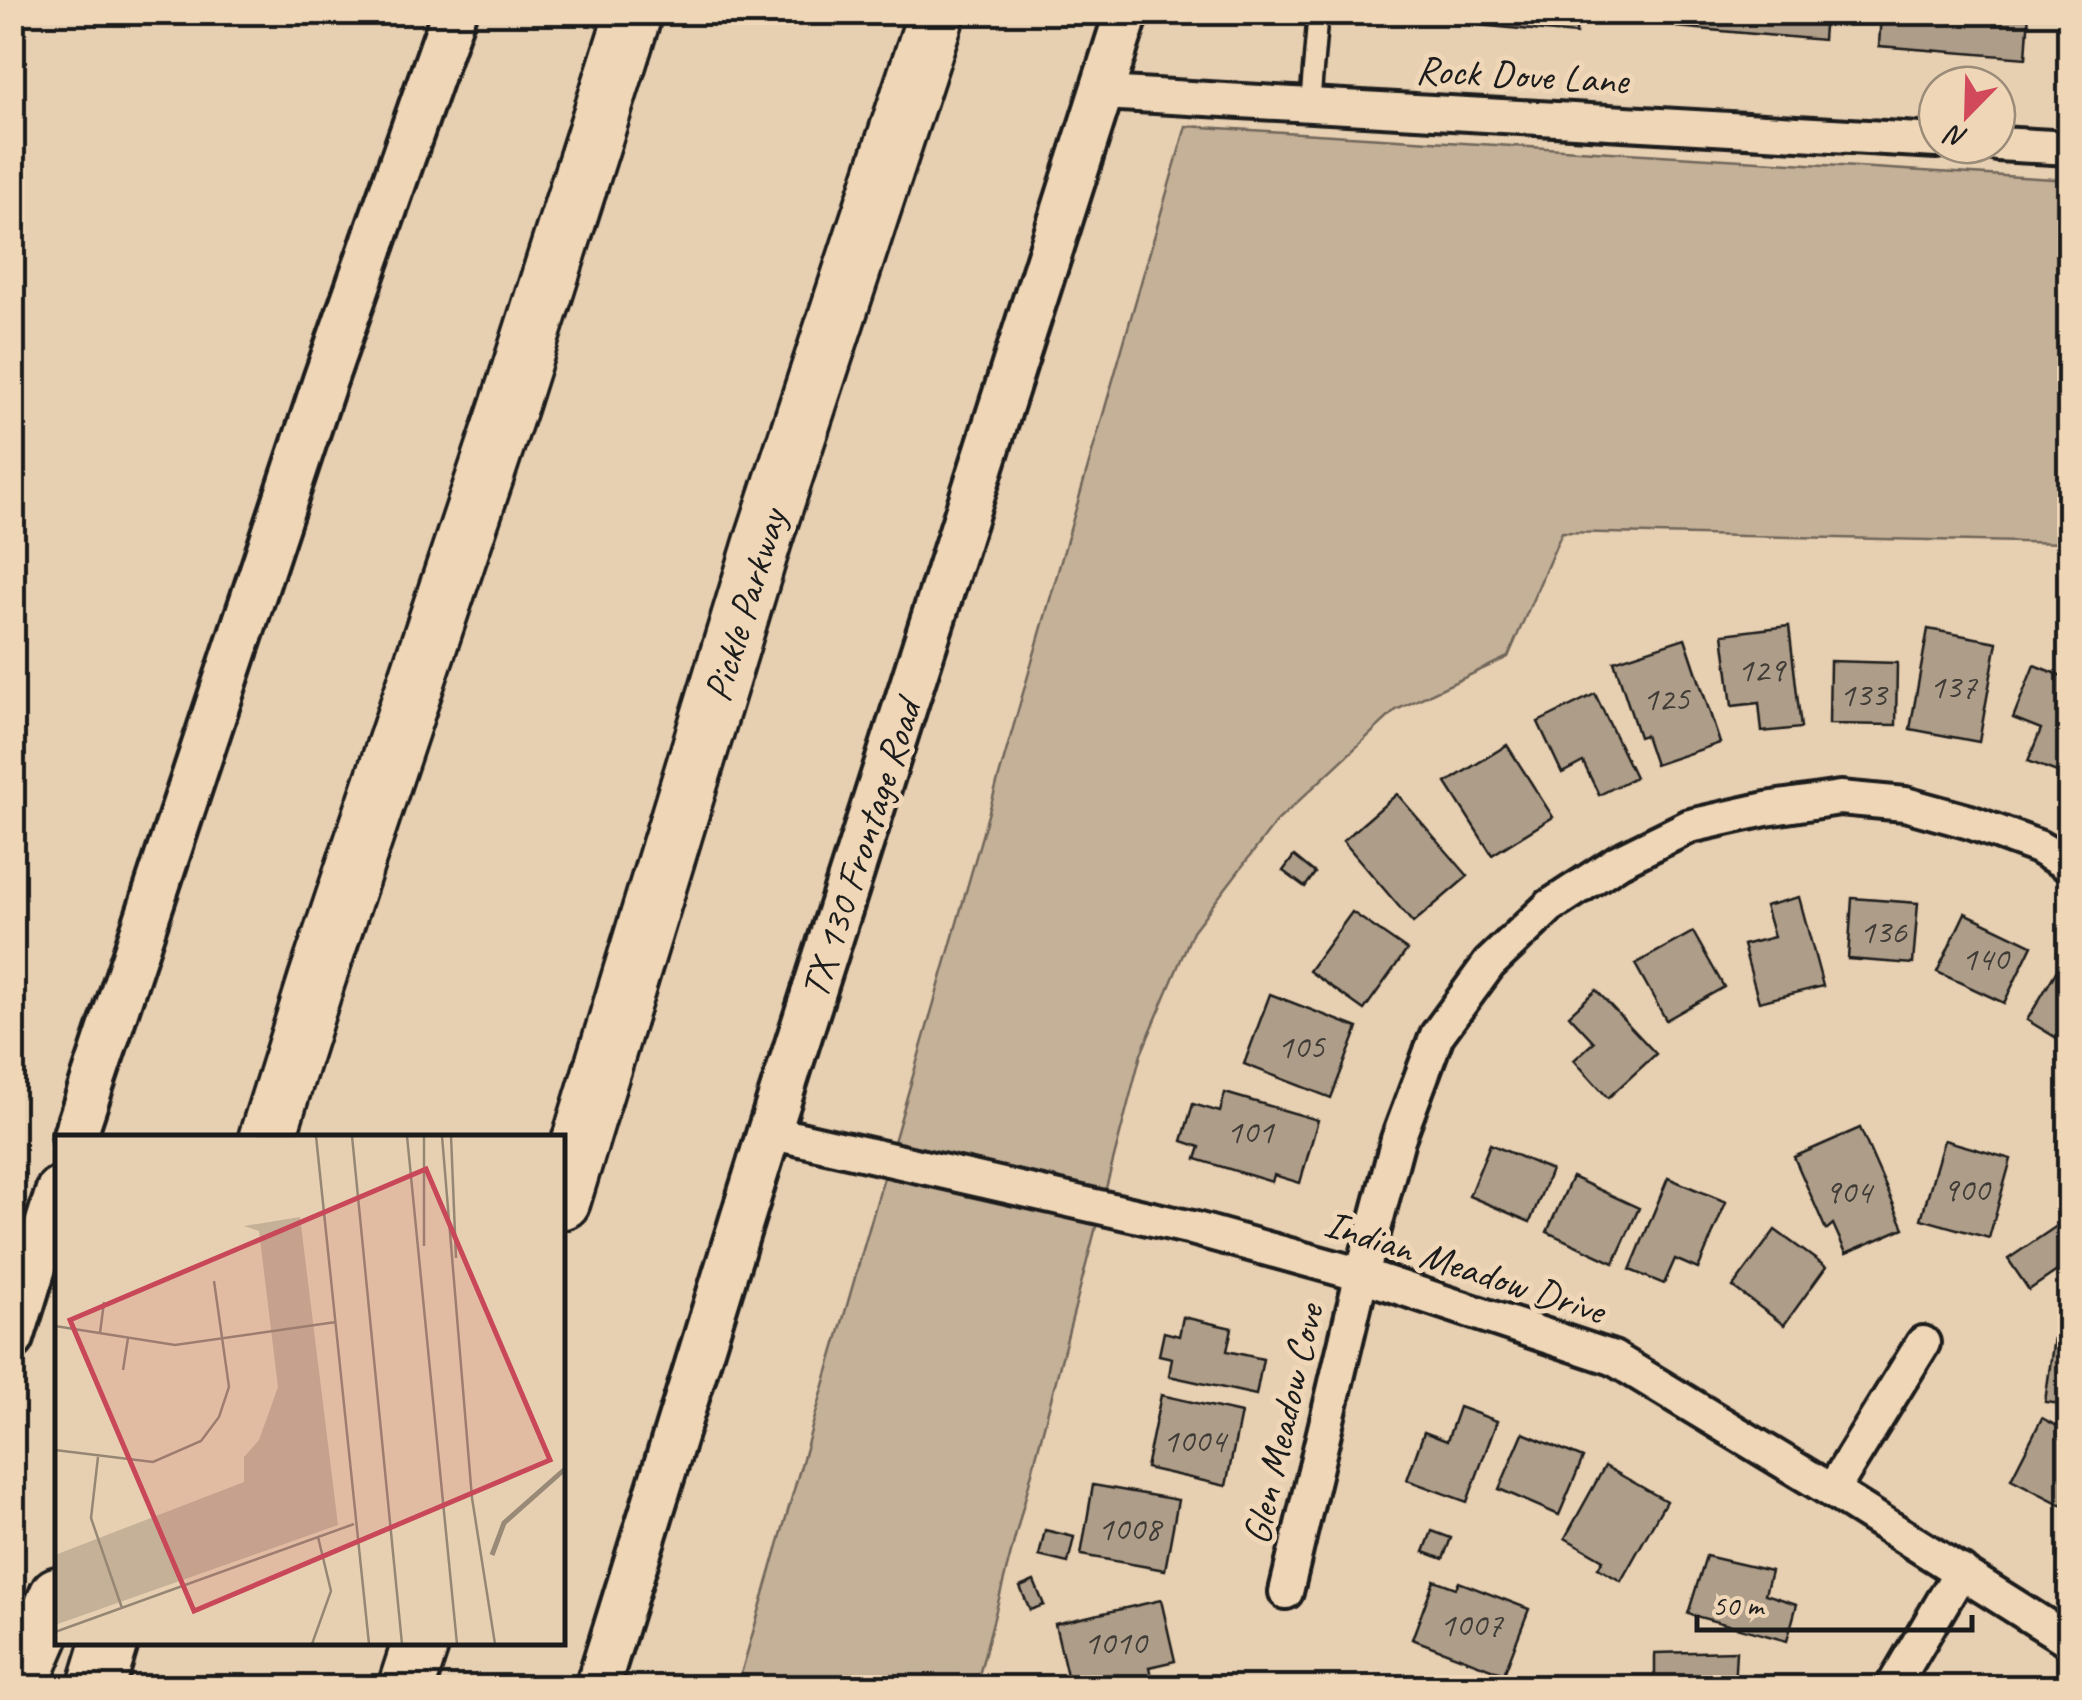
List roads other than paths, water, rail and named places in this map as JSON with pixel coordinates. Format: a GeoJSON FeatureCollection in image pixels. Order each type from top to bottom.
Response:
{"type":"FeatureCollection","features":[{"type":"Feature","properties":{"kind":"highway"},"geometry":{"type":"LineString","coordinates":[[268,1135],[634,12]]}},
{"type":"Feature","properties":{"kind":"highway","name":"Pickle Parkway"},"geometry":{"type":"LineString","coordinates":[[565,1191],[764,538],[937,12]]}},
{"type":"Feature","properties":{"kind":"highway"},"geometry":{"type":"LineString","coordinates":[[251,1135],[316,979]]}},
{"type":"Feature","properties":{"kind":"highway"},"geometry":{"type":"LineString","coordinates":[[18,1688],[55,1602]]}},
{"type":"Feature","properties":{"kind":"highway"},"geometry":{"type":"LineString","coordinates":[[96,1688],[109,1645]]}},
{"type":"Feature","properties":{"kind":"highway"},"geometry":{"type":"LineString","coordinates":[[406,1688],[420,1645]]}},
{"type":"Feature","properties":{"kind":"highway"},"geometry":{"type":"LineString","coordinates":[[430,1688],[441,1645]]}},
{"type":"Feature","properties":{"kind":"street"},"geometry":{"type":"LineString","coordinates":[[75,1135],[325,380],[454,12]]}},
{"type":"Feature","properties":{"kind":"street","name":"TX 130 Frontage Road"},"geometry":{"type":"LineString","coordinates":[[597,1688],[769,1132],[1127,12]]}},
{"type":"Feature","properties":{"kind":"street","name":"Rock Dove Lane"},"geometry":{"type":"LineString","coordinates":[[1103,94],[1917,139]]}},
{"type":"Feature","properties":{"kind":"street"},"geometry":{"type":"LineString","coordinates":[[2017,145],[2070,148]]}},
{"type":"Feature","properties":{"kind":"street","name":"Glen Meadow Cove"},"geometry":{"type":"LineString","coordinates":[[1286,1592],[1398,1139],[1437,1034],[1489,964],[1550,906],[1619,862],[1690,826],[1840,798],[1905,804],[1970,822],[2038,847],[2070,866]]}},
{"type":"Feature","properties":{"kind":"street","name":"Indian Meadow Drive"},"geometry":{"type":"LineString","coordinates":[[769,1132],[1192,1228],[1362,1275],[1613,1358],[1832,1490],[2070,1641]]}},
{"type":"Feature","properties":{"kind":"street"},"geometry":{"type":"LineString","coordinates":[[12,1241],[55,1175]]}},
{"type":"Feature","properties":{"kind":"street"},"geometry":{"type":"LineString","coordinates":[[12,1338],[55,1200]]}},
{"type":"Feature","properties":{"kind":"street"},"geometry":{"type":"LineString","coordinates":[[1832,1490],[1923,1343]]}},
{"type":"Feature","properties":{"kind":"street"},"geometry":{"type":"LineString","coordinates":[[1892,1688],[1961,1572]]}},
{"type":"Feature","properties":{"kind":"lane"},"geometry":{"type":"LineString","coordinates":[[1310,105],[1318,12]]}}]}
